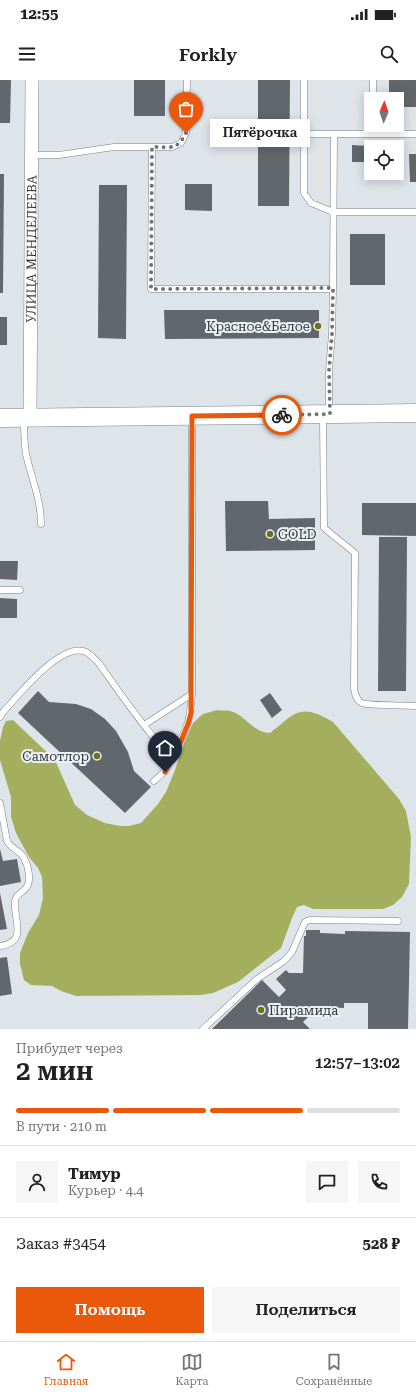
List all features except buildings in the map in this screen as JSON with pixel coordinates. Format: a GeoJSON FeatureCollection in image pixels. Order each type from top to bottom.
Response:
{"type":"FeatureCollection","features":[{"type":"Feature","properties":{"kind":"main road"},"geometry":{"type":"LineString","coordinates":[[0,418],[416,413]]}},
{"type":"Feature","properties":{"kind":"street","name":"УЛИЦА МЕНДЕЛЕЕВА"},"geometry":{"type":"LineString","coordinates":[[27,417],[32,80]]}},
{"type":"Feature","properties":{"kind":"lane"},"geometry":{"type":"LineString","coordinates":[[31,155],[59,155],[114,147],[172,147],[181,143],[186,133],[187,80]]}},
{"type":"Feature","properties":{"kind":"lane"},"geometry":{"type":"LineString","coordinates":[[304,80],[304,192],[311,203],[333,212],[416,212]]}},
{"type":"Feature","properties":{"kind":"lane"},"geometry":{"type":"LineString","coordinates":[[373,80],[373,92]]}},
{"type":"Feature","properties":{"kind":"lane"},"geometry":{"type":"LineString","coordinates":[[304,134],[416,134]]}},
{"type":"Feature","properties":{"kind":"lane"},"geometry":{"type":"LineString","coordinates":[[334,134],[332,334],[326,414],[324,528],[355,552],[354,689],[356,697],[361,702],[369,704],[416,706]]}},
{"type":"Feature","properties":{"kind":"lane"},"geometry":{"type":"LineString","coordinates":[[152,147],[151,289],[333,288]]}},
{"type":"Feature","properties":{"kind":"lane"},"geometry":{"type":"LineString","coordinates":[[169,757],[181,741],[191,713],[192,416]]}},
{"type":"Feature","properties":{"kind":"lane"},"geometry":{"type":"LineString","coordinates":[[27,417],[24,440],[38,496],[41,524]]}},
{"type":"Feature","properties":{"kind":"lane"},"geometry":{"type":"LineString","coordinates":[[0,590],[20,590]]}},
{"type":"Feature","properties":{"kind":"lane"},"geometry":{"type":"LineString","coordinates":[[0,717],[47,665],[74,651],[82,651],[89,654],[98,662],[169,757],[169,765],[165,772],[154,781]]}},
{"type":"Feature","properties":{"kind":"lane"},"geometry":{"type":"LineString","coordinates":[[144,725],[192,694]]}},
{"type":"Feature","properties":{"kind":"lane"},"geometry":{"type":"LineString","coordinates":[[0,802],[7,841],[9,845],[25,858],[29,879],[26,888],[15,900],[19,928],[16,936],[12,942],[0,946]]}},
{"type":"Feature","properties":{"kind":"lane"},"geometry":{"type":"LineString","coordinates":[[203,1029],[257,979],[284,961],[292,952],[305,922],[310,920],[398,921]]}},
{"type":"Feature","properties":{"kind":"green space"},"geometry":{"type":"Polygon","coordinates":[[[217,710],[236,713],[259,730],[270,733],[298,712],[313,712],[333,722],[399,799],[406,811],[411,837],[409,884],[402,897],[393,905],[383,909],[313,909],[304,905],[297,907],[281,948],[238,982],[213,993],[201,995],[76,996],[52,986],[31,985],[24,980],[20,964],[20,953],[28,933],[39,915],[43,898],[42,877],[16,833],[11,817],[11,797],[0,760],[0,741],[6,721],[13,720],[55,760],[75,805],[87,815],[105,823],[129,826],[141,823],[158,804],[166,792],[193,723],[203,714],[217,710]]]}},
{"type":"Feature","properties":{"kind":"way so far"},"geometry":{"type":"LineString","coordinates":[[186,133],[181,143],[172,147],[152,147],[151,289],[333,288],[332,334],[329,370],[330,414],[282,415]]}},
{"type":"Feature","properties":{"kind":"place","name":"Пятёрочка"},"geometry":{"type":"Point","coordinates":[186,133]}},
{"type":"Feature","properties":{"kind":"place","name":"Красное&Белое"},"geometry":{"type":"Point","coordinates":[318,326]}},
{"type":"Feature","properties":{"kind":"place","name":"GOLD"},"geometry":{"type":"Point","coordinates":[270,534]}},
{"type":"Feature","properties":{"kind":"place","name":"Самотлор"},"geometry":{"type":"Point","coordinates":[97,756]}},
{"type":"Feature","properties":{"kind":"place","name":"Пирамида"},"geometry":{"type":"Point","coordinates":[261,1010]}},
{"type":"Feature","properties":{"kind":"route"},"geometry":{"type":"LineString","coordinates":[[165,772],[169,765],[169,757],[181,741],[191,713],[192,416],[282,415]]}}]}
